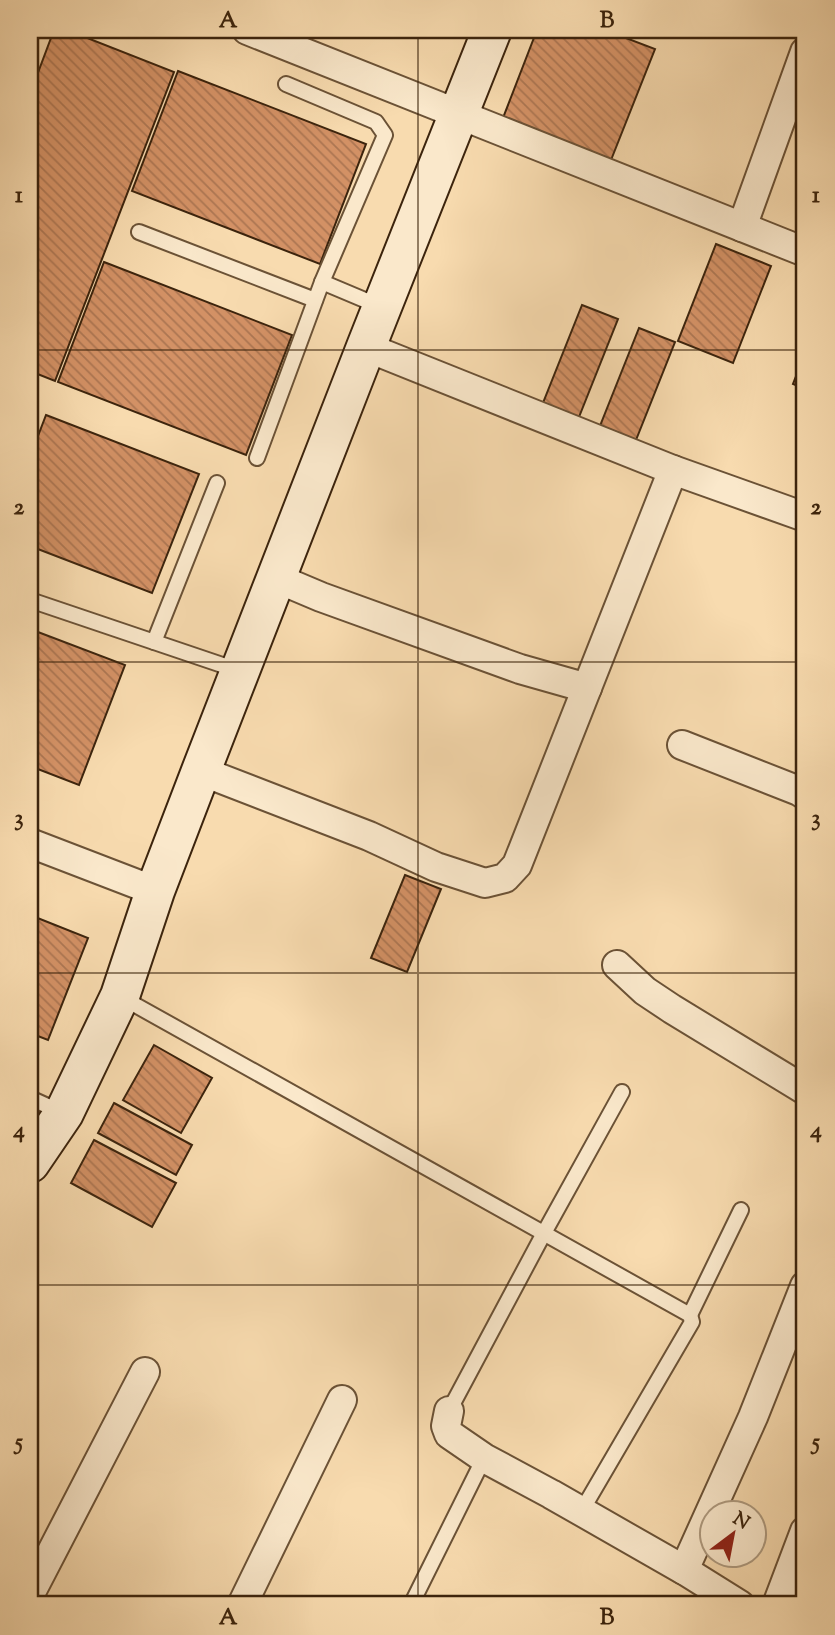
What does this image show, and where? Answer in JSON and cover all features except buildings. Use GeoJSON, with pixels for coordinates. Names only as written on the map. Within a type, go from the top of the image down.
{"type":"FeatureCollection","features":[{"type":"Feature","properties":{"kind":"street"},"geometry":{"type":"LineString","coordinates":[[247,30],[805,252]]}},
{"type":"Feature","properties":{"kind":"street"},"geometry":{"type":"LineString","coordinates":[[30,1163],[64,1113],[120,996],[155,891],[201,771],[492,30]]}},
{"type":"Feature","properties":{"kind":"street"},"geometry":{"type":"LineString","coordinates":[[741,227],[805,52]]}},
{"type":"Feature","properties":{"kind":"street"},"geometry":{"type":"LineString","coordinates":[[366,347],[673,470],[805,517]]}},
{"type":"Feature","properties":{"kind":"street"},"geometry":{"type":"LineString","coordinates":[[201,771],[369,836],[436,867],[485,883],[505,878],[517,865],[673,470]]}},
{"type":"Feature","properties":{"kind":"street"},"geometry":{"type":"LineString","coordinates":[[276,578],[520,669],[587,688]]}},
{"type":"Feature","properties":{"kind":"street"},"geometry":{"type":"LineString","coordinates":[[682,745],[805,795]]}},
{"type":"Feature","properties":{"kind":"street"},"geometry":{"type":"LineString","coordinates":[[30,843],[155,891]]}},
{"type":"Feature","properties":{"kind":"street"},"geometry":{"type":"LineString","coordinates":[[617,965],[654,997],[805,1090]]}},
{"type":"Feature","properties":{"kind":"street"},"geometry":{"type":"LineString","coordinates":[[684,1570],[753,1417],[805,1286]]}},
{"type":"Feature","properties":{"kind":"street"},"geometry":{"type":"LineString","coordinates":[[30,1594],[145,1372]]}},
{"type":"Feature","properties":{"kind":"street"},"geometry":{"type":"LineString","coordinates":[[242,1605],[342,1400]]}},
{"type":"Feature","properties":{"kind":"street"},"geometry":{"type":"LineString","coordinates":[[449,1411],[446,1426],[449,1434],[484,1458],[684,1570],[740,1605]]}},
{"type":"Feature","properties":{"kind":"street"},"geometry":{"type":"LineString","coordinates":[[777,1605],[800,1561],[805,1531]]}},
{"type":"Feature","properties":{"kind":"lane"},"geometry":{"type":"LineString","coordinates":[[257,458],[322,282],[385,135],[376,122],[286,84]]}},
{"type":"Feature","properties":{"kind":"lane"},"geometry":{"type":"LineString","coordinates":[[139,232],[316,300]]}},
{"type":"Feature","properties":{"kind":"lane"},"geometry":{"type":"LineString","coordinates":[[322,282],[382,307]]}},
{"type":"Feature","properties":{"kind":"lane"},"geometry":{"type":"LineString","coordinates":[[154,642],[217,483]]}},
{"type":"Feature","properties":{"kind":"lane"},"geometry":{"type":"LineString","coordinates":[[30,600],[240,671]]}},
{"type":"Feature","properties":{"kind":"lane"},"geometry":{"type":"LineString","coordinates":[[120,996],[690,1315]]}},
{"type":"Feature","properties":{"kind":"lane"},"geometry":{"type":"LineString","coordinates":[[449,1411],[622,1092]]}},
{"type":"Feature","properties":{"kind":"lane"},"geometry":{"type":"LineString","coordinates":[[30,1098],[64,1113]]}},
{"type":"Feature","properties":{"kind":"lane"},"geometry":{"type":"LineString","coordinates":[[581,1511],[692,1322],[690,1315],[741,1210]]}},
{"type":"Feature","properties":{"kind":"lane"},"geometry":{"type":"LineString","coordinates":[[411,1605],[484,1458]]}}]}
